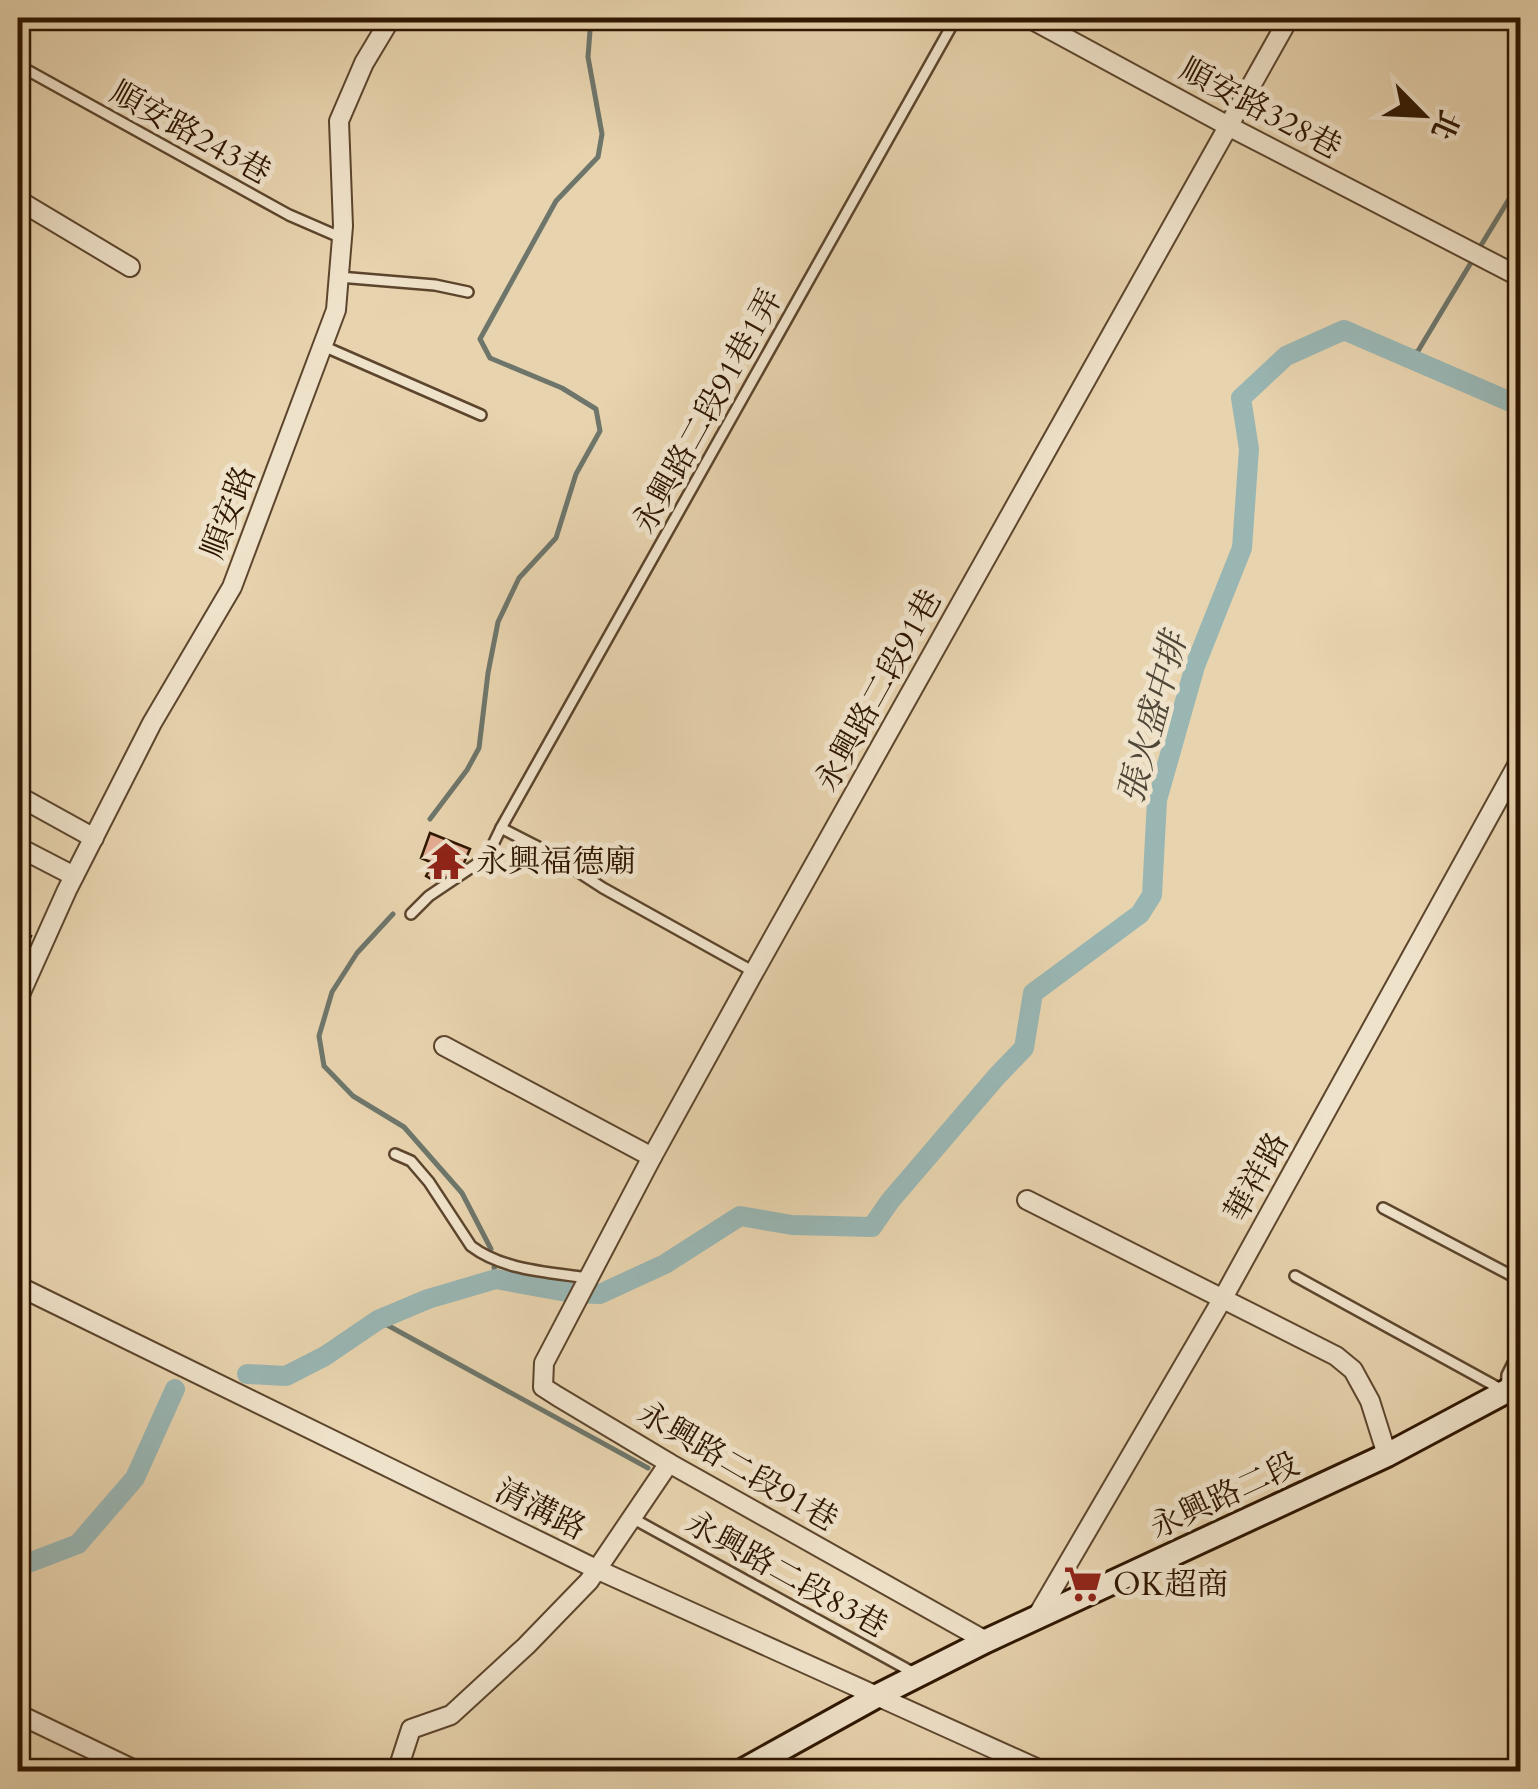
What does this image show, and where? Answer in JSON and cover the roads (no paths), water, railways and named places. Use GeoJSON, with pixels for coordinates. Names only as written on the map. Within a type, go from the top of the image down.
{"type":"FeatureCollection","features":[{"type":"Feature","properties":{"kind":"street","name":"順安路"},"geometry":{"type":"LineString","coordinates":[[20,988],[152,723],[232,586],[336,310],[342,238],[339,121],[364,62],[391,18]]}},
{"type":"Feature","properties":{"kind":"street","name":"順安路328巷"},"geometry":{"type":"LineString","coordinates":[[1029,18],[1520,277]]}},
{"type":"Feature","properties":{"kind":"street","name":"永興路二段91巷"},"geometry":{"type":"LineString","coordinates":[[986,1642],[669,1463],[543,1386],[544,1363],[652,1156],[1289,18]]}},
{"type":"Feature","properties":{"kind":"street"},"geometry":{"type":"LineString","coordinates":[[18,200],[130,266]]}},
{"type":"Feature","properties":{"kind":"street","name":"華祥路"},"geometry":{"type":"LineString","coordinates":[[1036,1618],[1223,1298],[1520,760]]}},
{"type":"Feature","properties":{"kind":"street"},"geometry":{"type":"LineString","coordinates":[[18,796],[94,838]]}},
{"type":"Feature","properties":{"kind":"street"},"geometry":{"type":"LineString","coordinates":[[18,847],[74,876]]}},
{"type":"Feature","properties":{"kind":"street"},"geometry":{"type":"LineString","coordinates":[[444,1046],[652,1156]]}},
{"type":"Feature","properties":{"kind":"street"},"geometry":{"type":"LineString","coordinates":[[1027,1200],[1336,1356],[1353,1370],[1370,1402],[1387,1455]]}},
{"type":"Feature","properties":{"kind":"street","name":"清溝路"},"geometry":{"type":"LineString","coordinates":[[18,1286],[596,1569],[1045,1772]]}},
{"type":"Feature","properties":{"kind":"street","name":"永興路二段"},"geometry":{"type":"LineString","coordinates":[[740,1772],[919,1675],[1387,1455],[1513,1388]]}},
{"type":"Feature","properties":{"kind":"street"},"geometry":{"type":"LineString","coordinates":[[397,1772],[412,1730],[452,1715],[526,1646],[588,1580],[669,1463]]}},
{"type":"Feature","properties":{"kind":"street"},"geometry":{"type":"LineString","coordinates":[[18,1714],[139,1772]]}},
{"type":"Feature","properties":{"kind":"lane","name":"永興路二段91巷1弄"},"geometry":{"type":"LineString","coordinates":[[411,914],[429,896],[487,857],[956,18]]}},
{"type":"Feature","properties":{"kind":"lane","name":"順安路243巷"},"geometry":{"type":"LineString","coordinates":[[18,65],[289,215],[342,238]]}},
{"type":"Feature","properties":{"kind":"lane"},"geometry":{"type":"LineString","coordinates":[[338,277],[435,285],[468,292]]}},
{"type":"Feature","properties":{"kind":"lane"},"geometry":{"type":"LineString","coordinates":[[323,346],[481,415]]}},
{"type":"Feature","properties":{"kind":"lane"},"geometry":{"type":"LineString","coordinates":[[501,828],[754,972]]}},
{"type":"Feature","properties":{"kind":"lane"},"geometry":{"type":"LineString","coordinates":[[395,1154],[412,1161],[478,1252],[583,1288]]}},
{"type":"Feature","properties":{"kind":"lane"},"geometry":{"type":"LineString","coordinates":[[1384,1208],[1520,1280]]}},
{"type":"Feature","properties":{"kind":"lane"},"geometry":{"type":"LineString","coordinates":[[1295,1276],[1513,1388]]}},
{"type":"Feature","properties":{"kind":"lane"},"geometry":{"type":"LineString","coordinates":[[1513,1388],[1508,1375],[1520,1349]]}},
{"type":"Feature","properties":{"kind":"lane","name":"永興路二段83巷"},"geometry":{"type":"LineString","coordinates":[[632,1518],[919,1675]]}},
{"type":"Feature","properties":{"kind":"waterway"},"geometry":{"type":"LineString","coordinates":[[430,819],[479,748],[498,622],[519,578],[556,538],[576,474],[600,431],[596,409],[562,388],[490,358],[480,339],[556,201],[598,157],[602,134],[588,57],[591,18]]}},
{"type":"Feature","properties":{"kind":"waterway"},"geometry":{"type":"LineString","coordinates":[[1480,247],[1520,181]]}},
{"type":"Feature","properties":{"kind":"waterway"},"geometry":{"type":"LineString","coordinates":[[1405,356],[1418,351],[1472,261]]}},
{"type":"Feature","properties":{"kind":"waterway","name":"張火盛中排"},"geometry":{"type":"LineString","coordinates":[[247,1374],[286,1376],[325,1356],[378,1320],[428,1299],[496,1279],[572,1293],[600,1294],[665,1264],[740,1216],[792,1225],[872,1227],[890,1201],[1024,1048],[1033,993],[1140,914],[1152,895],[1157,800],[1195,666],[1242,548],[1249,449],[1241,398],[1286,356],[1344,330],[1520,406]]}},
{"type":"Feature","properties":{"kind":"waterway"},"geometry":{"type":"LineString","coordinates":[[393,914],[357,953],[332,992],[319,1036],[324,1066],[353,1096],[404,1127],[462,1193],[491,1249]]}},
{"type":"Feature","properties":{"kind":"waterway"},"geometry":{"type":"LineString","coordinates":[[494,1267],[496,1279]]}},
{"type":"Feature","properties":{"kind":"waterway"},"geometry":{"type":"LineString","coordinates":[[378,1320],[648,1468]]}},
{"type":"Feature","properties":{"kind":"waterway"},"geometry":{"type":"LineString","coordinates":[[18,1567],[78,1544],[135,1478],[175,1389]]}},
{"type":"Feature","properties":{"kind":"place","name":"永興福德廟"},"geometry":{"type":"Point","coordinates":[446,861]}},
{"type":"Feature","properties":{"kind":"place","name":"OK超商"},"geometry":{"type":"Point","coordinates":[1083,1584]}}]}
